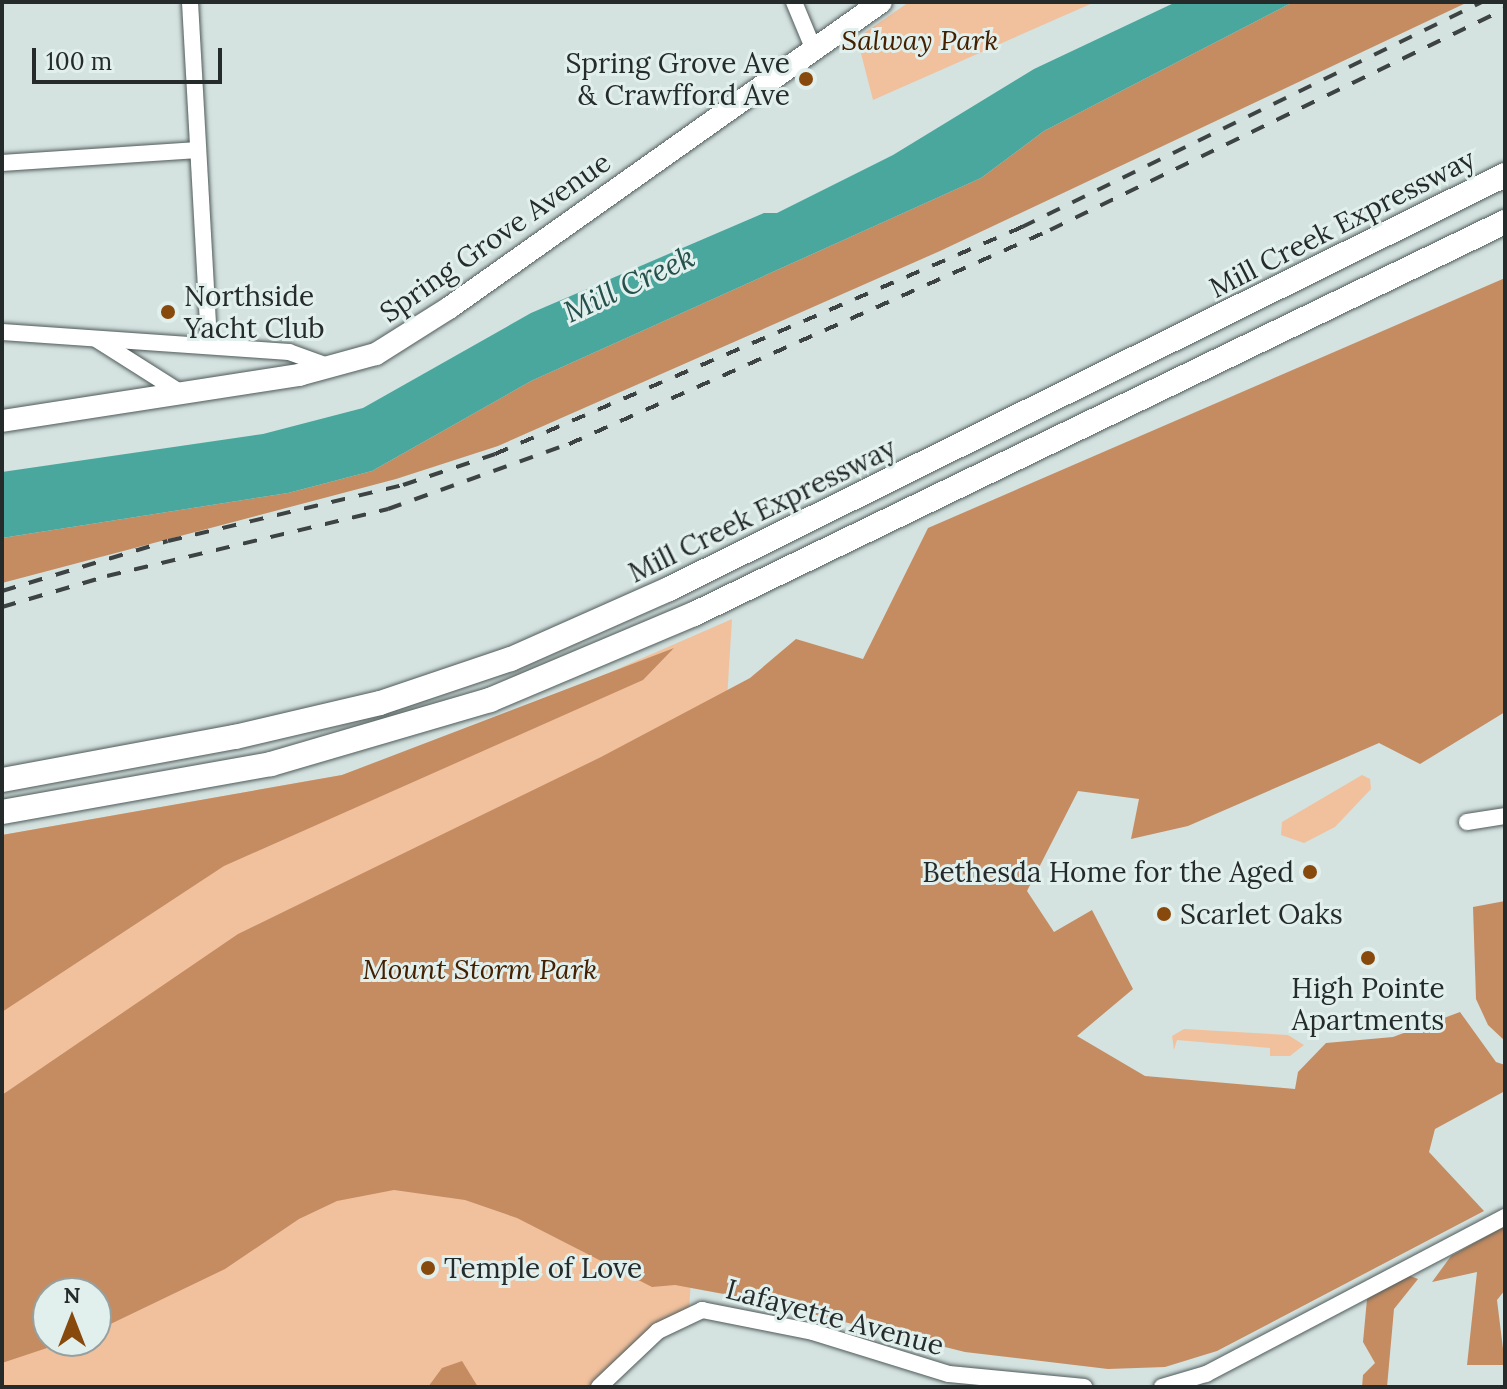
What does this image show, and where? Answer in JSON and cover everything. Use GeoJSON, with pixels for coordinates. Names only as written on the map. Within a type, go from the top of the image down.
{"type":"FeatureCollection","features":[{"type":"Feature","properties":{"kind":"highway","name":"Mill Creek Expressway"},"geometry":{"type":"LineString","coordinates":[[2,780],[235,737],[380,703],[511,659],[836,508],[1505,175]]}},
{"type":"Feature","properties":{"kind":"highway"},"geometry":{"type":"LineString","coordinates":[[2,812],[271,764],[490,700],[694,614],[1505,222]]}},
{"type":"Feature","properties":{"kind":"main road","name":"Spring Grove Avenue"},"geometry":{"type":"LineString","coordinates":[[2,421],[333,368],[406,337],[881,2]]}},
{"type":"Feature","properties":{"kind":"street"},"geometry":{"type":"LineString","coordinates":[[190,2],[209,345]]}},
{"type":"Feature","properties":{"kind":"street"},"geometry":{"type":"LineString","coordinates":[[794,2],[814,50]]}},
{"type":"Feature","properties":{"kind":"street"},"geometry":{"type":"LineString","coordinates":[[2,163],[198,150]]}},
{"type":"Feature","properties":{"kind":"street"},"geometry":{"type":"LineString","coordinates":[[2,332],[307,354],[333,368]]}},
{"type":"Feature","properties":{"kind":"street"},"geometry":{"type":"LineString","coordinates":[[96,339],[181,393]]}},
{"type":"Feature","properties":{"kind":"street"},"geometry":{"type":"LineString","coordinates":[[1467,822],[1505,816]]}},
{"type":"Feature","properties":{"kind":"street"},"geometry":{"type":"LineString","coordinates":[[1162,1387],[1217,1369],[1505,1217]]}},
{"type":"Feature","properties":{"kind":"street","name":"Lafayette Avenue"},"geometry":{"type":"LineString","coordinates":[[599,1387],[658,1331],[702,1310],[813,1332],[948,1380],[1084,1387]]}},
{"type":"Feature","properties":{"kind":"green space","name":"Salway Park"},"geometry":{"type":"Polygon","coordinates":[[[909,2],[1095,2],[873,100],[857,38],[909,2]]]}},
{"type":"Feature","properties":{"kind":"green space"},"geometry":{"type":"Polygon","coordinates":[[[1293,2],[1468,2],[940,251],[498,446],[396,479],[2,583],[2,538],[288,493],[372,471],[531,381],[981,178],[1044,131],[1293,2]]]}},
{"type":"Feature","properties":{"kind":"green space"},"geometry":{"type":"Polygon","coordinates":[[[1505,278],[1505,712],[1420,764],[1379,743],[1188,826],[1131,839],[1139,799],[1078,791],[1027,891],[1054,932],[1092,910],[1133,989],[1077,1036],[1145,1076],[1295,1089],[1298,1072],[1326,1043],[1393,1037],[1460,1012],[1496,1062],[1505,1065],[1505,1091],[1435,1129],[1429,1152],[1484,1211],[1217,1351],[1165,1367],[1108,1369],[965,1352],[756,1300],[675,1285],[652,1287],[517,1218],[465,1200],[394,1190],[337,1201],[299,1219],[225,1269],[112,1323],[112,1277],[32,1277],[32,1353],[2,1363],[2,1095],[238,934],[601,757],[750,678],[796,639],[863,659],[928,528],[1505,278]]]}},
{"type":"Feature","properties":{"kind":"green space","name":"Mount Storm Park"},"geometry":{"type":"Polygon","coordinates":[[[732,619],[689,1312],[599,1387],[2,1387],[2,835],[342,775],[542,702],[732,619]]]}},
{"type":"Feature","properties":{"kind":"green space"},"geometry":{"type":"Polygon","coordinates":[[[674,648],[643,680],[224,866],[2,1012],[2,835],[342,775],[674,648]]]}},
{"type":"Feature","properties":{"kind":"green space"},"geometry":{"type":"Polygon","coordinates":[[[1362,775],[1370,779],[1371,789],[1335,827],[1304,843],[1281,835],[1282,822],[1362,775]]]}},
{"type":"Feature","properties":{"kind":"green space"},"geometry":{"type":"Polygon","coordinates":[[[1505,901],[1505,1041],[1488,1025],[1476,999],[1473,907],[1505,901]]]}},
{"type":"Feature","properties":{"kind":"green space"},"geometry":{"type":"Polygon","coordinates":[[[1184,1029],[1288,1035],[1304,1045],[1290,1056],[1270,1056],[1270,1048],[1177,1040],[1174,1050],[1172,1036],[1184,1029]]]}},
{"type":"Feature","properties":{"kind":"green space"},"geometry":{"type":"Polygon","coordinates":[[[1505,1226],[1505,1290],[1497,1300],[1505,1365],[1467,1365],[1477,1272],[1432,1282],[1451,1256],[1505,1226]]]}},
{"type":"Feature","properties":{"kind":"green space"},"geometry":{"type":"Polygon","coordinates":[[[1408,1275],[1418,1279],[1394,1309],[1387,1387],[1362,1387],[1363,1375],[1375,1363],[1363,1342],[1367,1299],[1408,1275]]]}},
{"type":"Feature","properties":{"kind":"green space"},"geometry":{"type":"Polygon","coordinates":[[[462,1361],[478,1387],[428,1387],[442,1368],[462,1361]]]}},
{"type":"Feature","properties":{"kind":"water","name":"Mill Creek"},"geometry":{"type":"Polygon","coordinates":[[[1176,2],[1293,2],[1044,131],[981,178],[531,381],[372,471],[288,493],[2,538],[2,472],[263,434],[363,408],[531,313],[764,213],[777,213],[893,155],[1034,69],[1176,2]]]}},
{"type":"Feature","properties":{"kind":"railway"},"geometry":{"type":"LineString","coordinates":[[2,591],[168,541],[403,485],[495,454],[1022,227],[1482,2]]}},
{"type":"Feature","properties":{"kind":"railway"},"geometry":{"type":"LineString","coordinates":[[2,607],[107,576],[388,509],[569,444],[1050,230],[1505,9]]}},
{"type":"Feature","properties":{"kind":"place","name":"Spring Grove Ave & Crawfford Ave"},"geometry":{"type":"Point","coordinates":[806,79]}},
{"type":"Feature","properties":{"kind":"place","name":"Northside Yacht Club"},"geometry":{"type":"Point","coordinates":[168,312]}},
{"type":"Feature","properties":{"kind":"place","name":"Bethesda Home for the Aged"},"geometry":{"type":"Point","coordinates":[1310,872]}},
{"type":"Feature","properties":{"kind":"place","name":"Scarlet Oaks"},"geometry":{"type":"Point","coordinates":[1164,914]}},
{"type":"Feature","properties":{"kind":"place","name":"High Pointe Apartments"},"geometry":{"type":"Point","coordinates":[1368,958]}},
{"type":"Feature","properties":{"kind":"place","name":"Temple of Love"},"geometry":{"type":"Point","coordinates":[428,1268]}}]}
